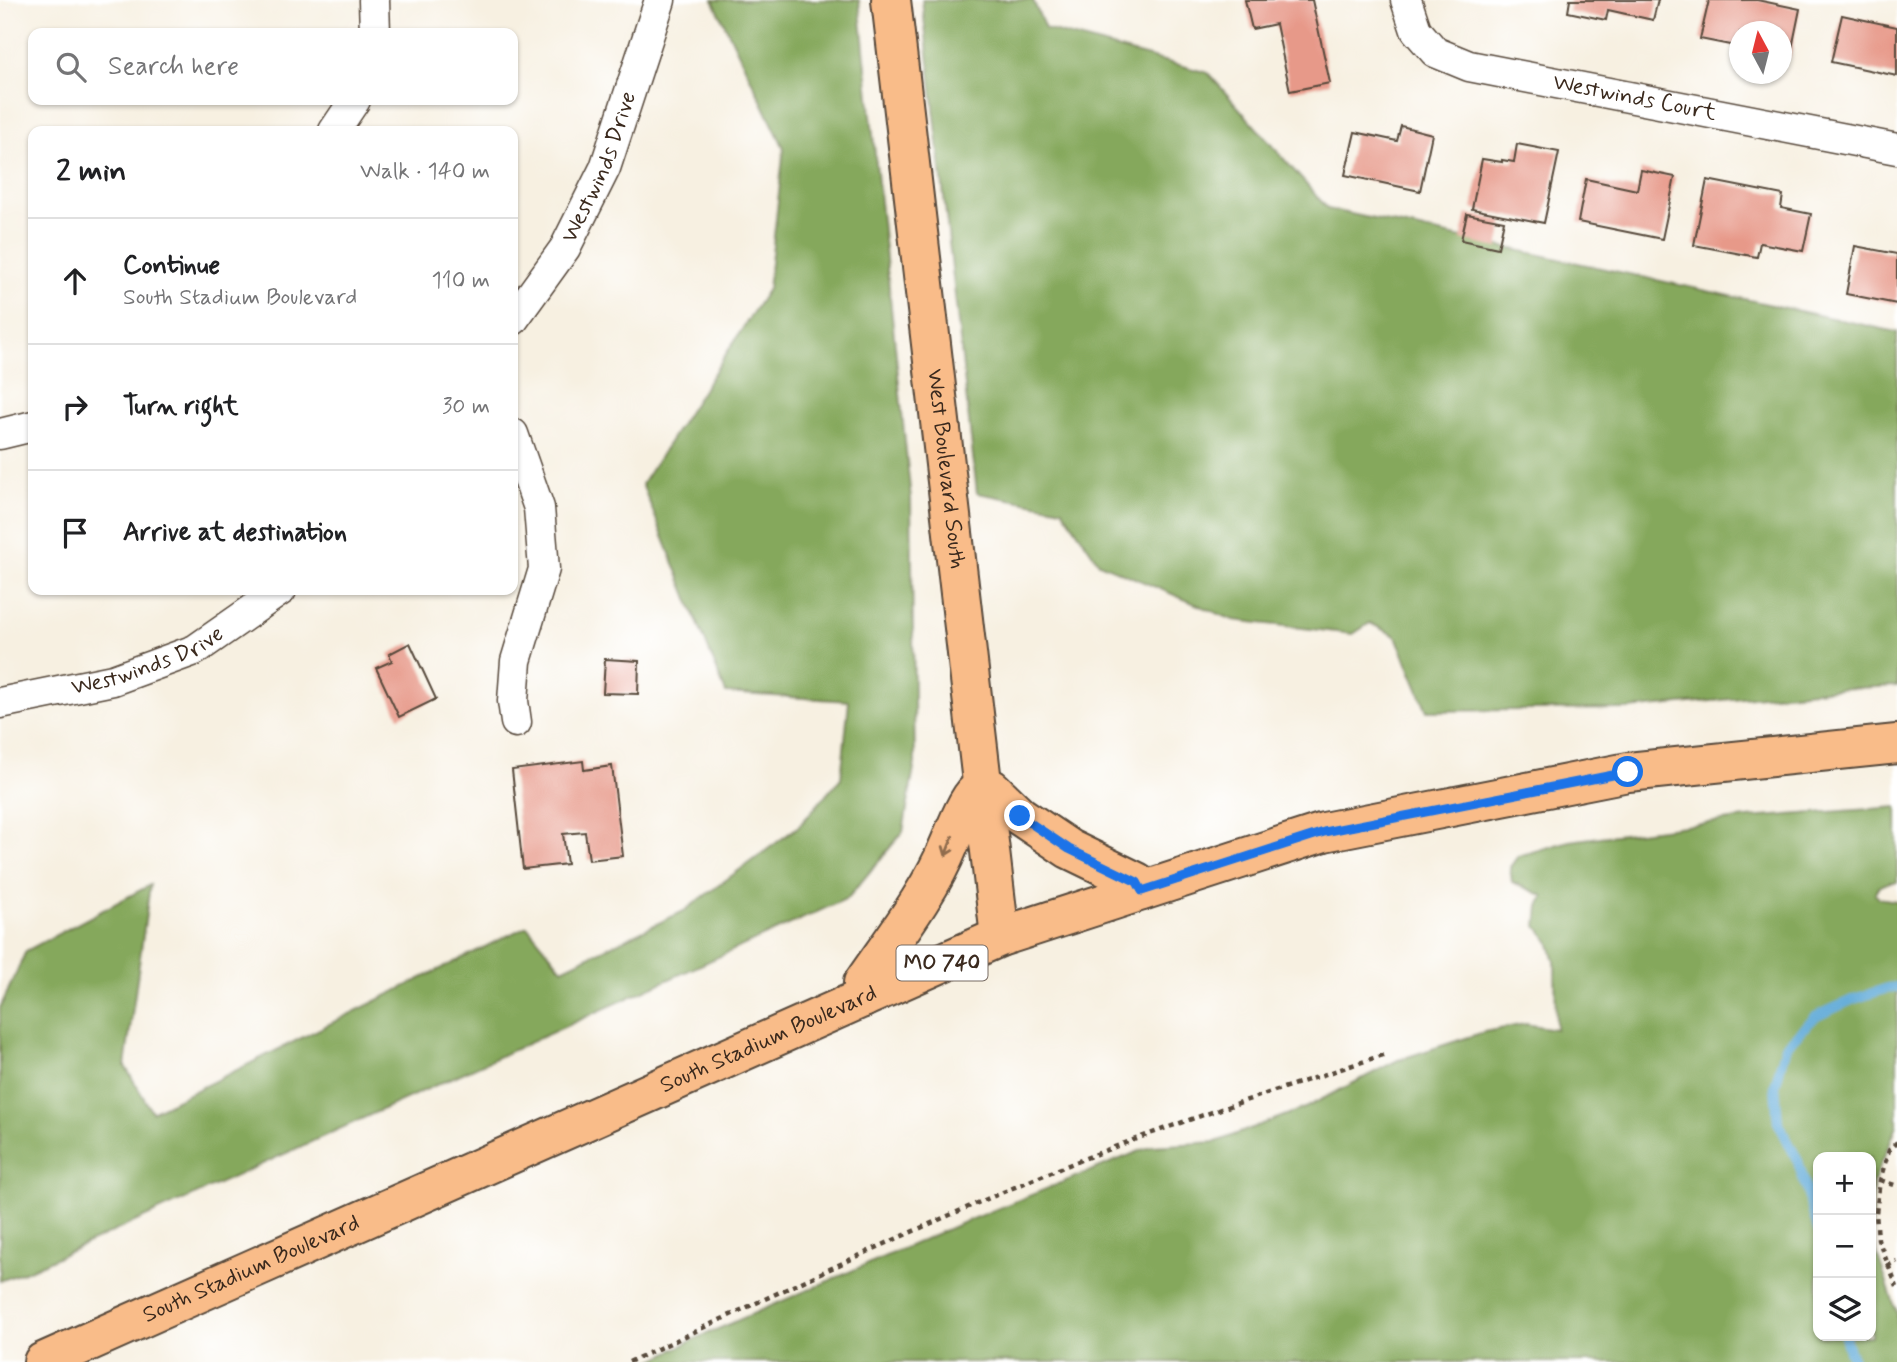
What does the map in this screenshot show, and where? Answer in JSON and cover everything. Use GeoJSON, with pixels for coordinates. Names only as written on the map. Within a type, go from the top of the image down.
{"type":"FeatureCollection","features":[{"type":"Feature","properties":{"kind":"main road","name":"West Boulevard South"},"geometry":{"type":"LineString","coordinates":[[891,0],[1000,937]]}},
{"type":"Feature","properties":{"kind":"main road","name":"South Stadium Boulevard"},"geometry":{"type":"LineString","coordinates":[[43,1362],[1000,937],[1324,832],[1602,777],[1897,744]]}},
{"type":"Feature","properties":{"kind":"main road"},"geometry":{"type":"LineString","coordinates":[[863,998],[863,984],[943,861],[957,825],[975,792],[992,789],[1020,816],[1069,849],[1137,882],[1142,891]]}},
{"type":"Feature","properties":{"kind":"street"},"geometry":{"type":"LineString","coordinates":[[374,0],[375,28]]}},
{"type":"Feature","properties":{"kind":"street","name":"Westwinds Drive"},"geometry":{"type":"LineString","coordinates":[[518,313],[565,248],[605,167],[660,0]]}},
{"type":"Feature","properties":{"kind":"street","name":"Westwinds Court"},"geometry":{"type":"LineString","coordinates":[[1406,0],[1416,30],[1435,52],[1469,66],[1897,149]]}},
{"type":"Feature","properties":{"kind":"street"},"geometry":{"type":"LineString","coordinates":[[337,126],[352,105]]}},
{"type":"Feature","properties":{"kind":"street"},"geometry":{"type":"LineString","coordinates":[[0,434],[28,427]]}},
{"type":"Feature","properties":{"kind":"street"},"geometry":{"type":"LineString","coordinates":[[516,722],[513,701],[516,661],[544,569],[539,508],[518,448]]}},
{"type":"Feature","properties":{"kind":"street","name":"Westwinds Drive"},"geometry":{"type":"LineString","coordinates":[[0,703],[114,680],[195,650],[274,595]]}},
{"type":"Feature","properties":{"kind":"path"},"geometry":{"type":"LineString","coordinates":[[629,1362],[852,1259],[1044,1175],[1164,1128],[1382,1055]]}},
{"type":"Feature","properties":{"kind":"path"},"geometry":{"type":"LineString","coordinates":[[1897,1142],[1889,1150],[1880,1180],[1876,1213],[1878,1240],[1897,1287]]}},
{"type":"Feature","properties":{"kind":"path"},"geometry":{"type":"LineString","coordinates":[[1880,1180],[1897,1186]]}},
{"type":"Feature","properties":{"kind":"path"},"geometry":{"type":"LineString","coordinates":[[1887,1266],[1897,1261]]}},
{"type":"Feature","properties":{"kind":"green space"},"geometry":{"type":"Polygon","coordinates":[[[713,0],[859,0],[911,499],[915,763],[903,832],[848,898],[0,1281],[0,1008],[26,951],[150,885],[125,1066],[152,1112],[527,926],[562,969],[684,911],[799,826],[841,778],[849,701],[726,693],[642,484],[768,289],[784,148],[713,0]]]}},
{"type":"Feature","properties":{"kind":"green space"},"geometry":{"type":"Polygon","coordinates":[[[922,0],[1033,0],[1045,29],[1208,73],[1328,209],[1897,332],[1897,686],[1835,689],[1629,709],[1427,711],[1396,636],[1370,623],[1353,634],[1233,620],[1099,563],[1062,509],[977,493],[922,0]]]}},
{"type":"Feature","properties":{"kind":"green space"},"geometry":{"type":"Polygon","coordinates":[[[1897,807],[1897,882],[1878,887],[1875,894],[1879,898],[1897,901],[1897,1125],[1876,1177],[1876,1152],[1813,1152],[1813,1341],[1876,1341],[1876,1251],[1897,1313],[1897,1362],[649,1362],[695,1339],[957,1225],[1152,1146],[1216,1142],[1307,1107],[1398,1060],[1484,1032],[1525,1024],[1556,1029],[1555,961],[1549,941],[1537,926],[1539,906],[1544,896],[1512,882],[1510,867],[1518,856],[1569,841],[1747,818],[1897,807]]]}},
{"type":"Feature","properties":{"kind":"building"},"geometry":{"type":"Polygon","coordinates":[[[1245,0],[1312,0],[1330,83],[1290,91],[1276,24],[1252,29],[1245,0]]]}},
{"type":"Feature","properties":{"kind":"building"},"geometry":{"type":"Polygon","coordinates":[[[1570,0],[1658,0],[1653,20],[1608,10],[1606,20],[1568,12],[1570,0]]]}},
{"type":"Feature","properties":{"kind":"building"},"geometry":{"type":"Polygon","coordinates":[[[1709,0],[1757,0],[1800,9],[1792,48],[1792,21],[1729,21],[1729,45],[1700,39],[1709,0]]]}},
{"type":"Feature","properties":{"kind":"building"},"geometry":{"type":"Polygon","coordinates":[[[1842,15],[1897,27],[1897,76],[1831,62],[1842,15]]]}},
{"type":"Feature","properties":{"kind":"building"},"geometry":{"type":"Polygon","coordinates":[[[1401,126],[1432,134],[1420,191],[1345,175],[1355,132],[1397,141],[1401,126]]]}},
{"type":"Feature","properties":{"kind":"building"},"geometry":{"type":"Polygon","coordinates":[[[1517,144],[1559,152],[1544,223],[1472,209],[1482,159],[1514,162],[1517,144]]]}},
{"type":"Feature","properties":{"kind":"building"},"geometry":{"type":"Polygon","coordinates":[[[1641,170],[1675,177],[1662,239],[1578,222],[1586,179],[1637,190],[1641,170]]]}},
{"type":"Feature","properties":{"kind":"building"},"geometry":{"type":"Polygon","coordinates":[[[1707,180],[1783,195],[1781,208],[1811,214],[1803,251],[1760,243],[1757,257],[1694,245],[1707,180]]]}},
{"type":"Feature","properties":{"kind":"building"},"geometry":{"type":"Polygon","coordinates":[[[1467,214],[1504,221],[1498,248],[1461,240],[1467,214]]]}},
{"type":"Feature","properties":{"kind":"building"},"geometry":{"type":"Polygon","coordinates":[[[1855,246],[1897,254],[1897,304],[1846,294],[1855,246]]]}},
{"type":"Feature","properties":{"kind":"building"},"geometry":{"type":"Polygon","coordinates":[[[410,643],[436,699],[399,717],[376,668],[392,661],[389,654],[410,643]]]}},
{"type":"Feature","properties":{"kind":"building"},"geometry":{"type":"Polygon","coordinates":[[[605,659],[639,661],[638,694],[603,693],[605,659]]]}},
{"type":"Feature","properties":{"kind":"building"},"geometry":{"type":"Polygon","coordinates":[[[583,761],[584,770],[612,766],[623,856],[589,860],[585,832],[563,834],[567,864],[523,869],[512,770],[583,761]]]}},
{"type":"Feature","properties":{"kind":"waterway"},"geometry":{"type":"LineString","coordinates":[[1814,1215],[1798,1161],[1778,1122],[1775,1086],[1786,1046],[1815,1017],[1854,999],[1897,987]]}},
{"type":"Feature","properties":{"kind":"waterway"},"geometry":{"type":"LineString","coordinates":[[1846,1341],[1854,1362]]}},
{"type":"Feature","properties":{"kind":"route"},"geometry":{"type":"LineString","coordinates":[[1020,816],[1069,849],[1137,882],[1142,891],[1324,832],[1628,772]]}}]}
